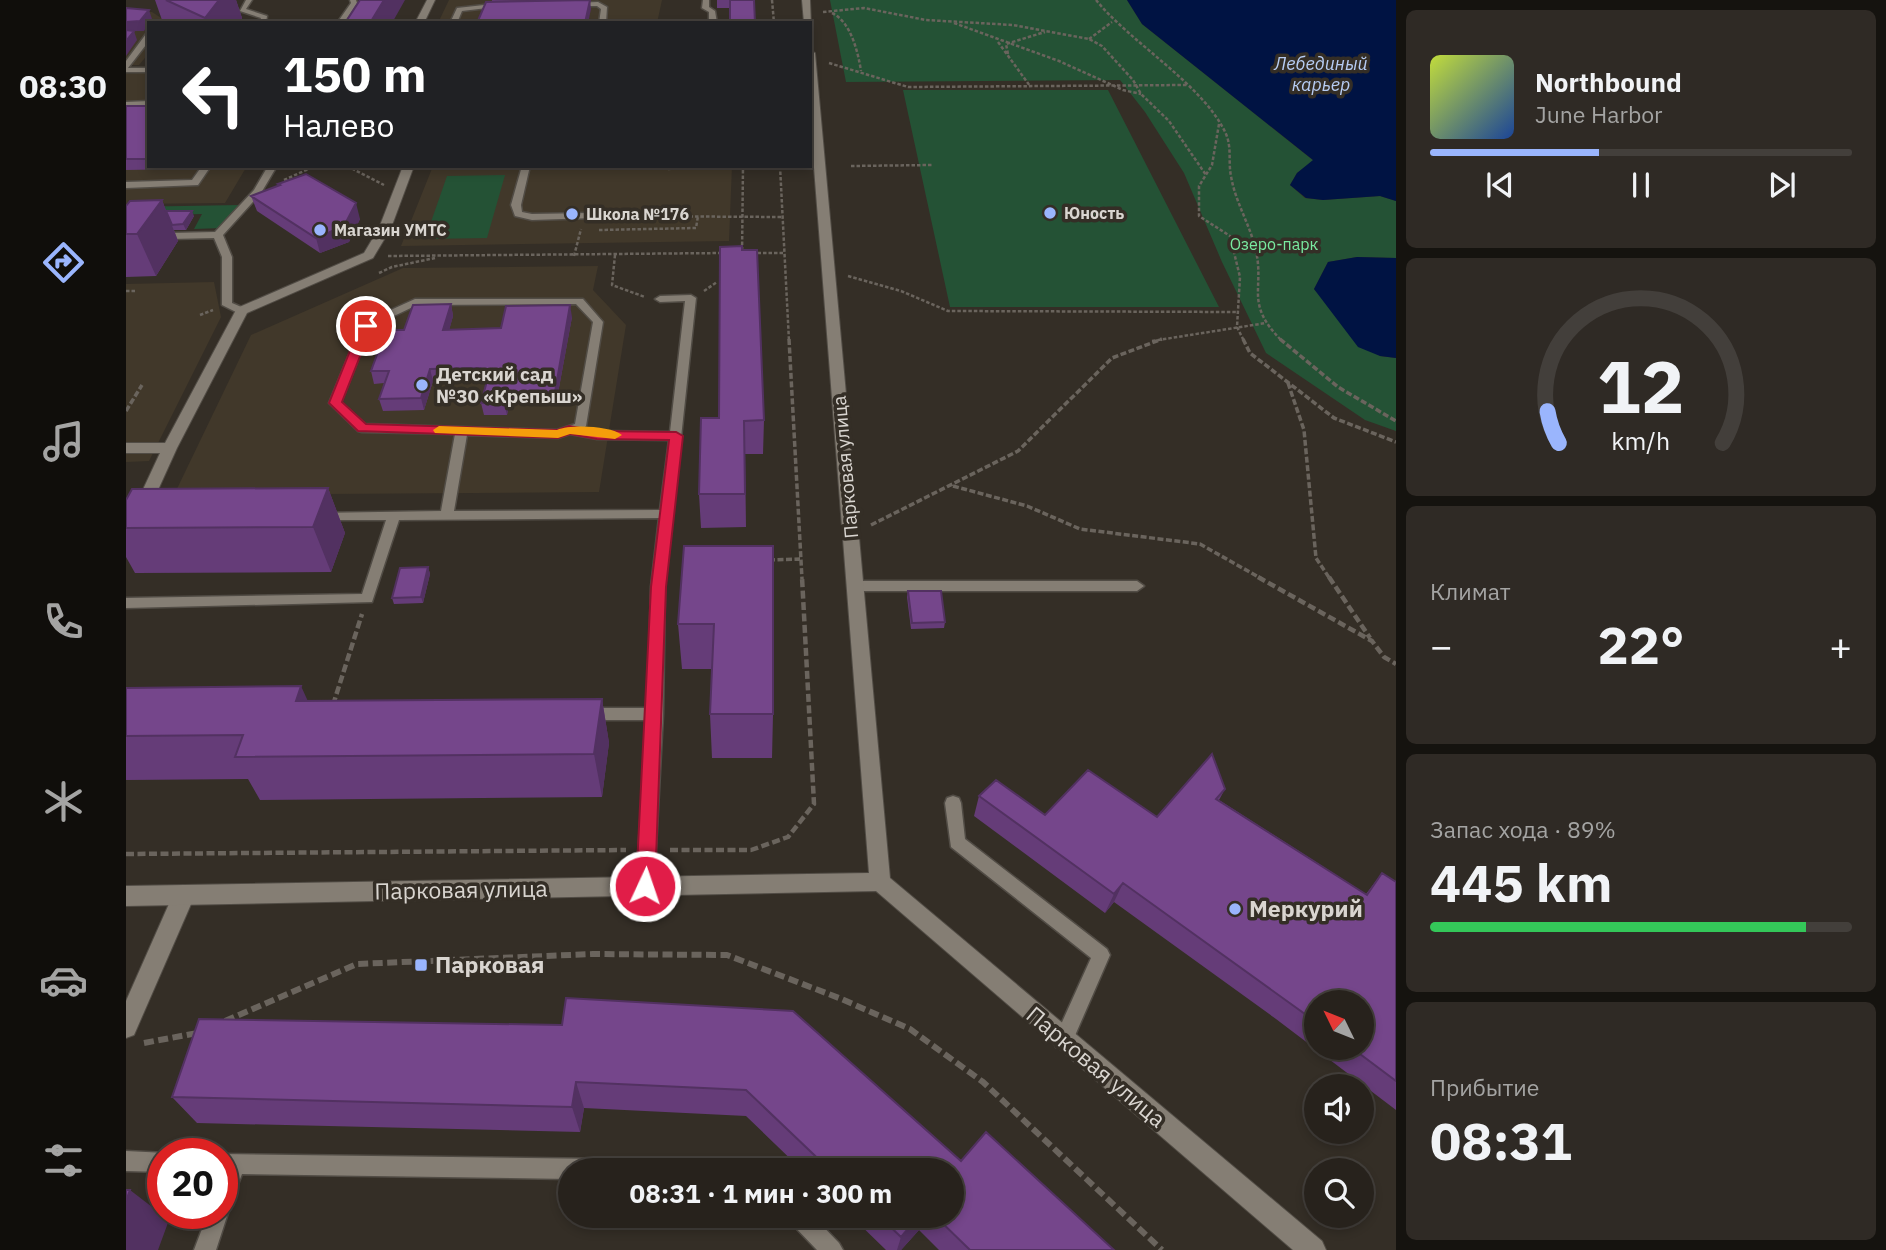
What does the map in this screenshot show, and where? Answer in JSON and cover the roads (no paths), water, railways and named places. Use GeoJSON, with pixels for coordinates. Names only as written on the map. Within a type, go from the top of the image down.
{"type":"FeatureCollection","features":[{"type":"Feature","properties":{"kind":"street"},"geometry":{"type":"LineString","coordinates":[[420,21],[430,0]]}},
{"type":"Feature","properties":{"kind":"street"},"geometry":{"type":"LineString","coordinates":[[806,0],[807,18]]}},
{"type":"Feature","properties":{"kind":"street","name":"Парковая улица"},"geometry":{"type":"LineString","coordinates":[[812,89],[880,882]]}},
{"type":"Feature","properties":{"kind":"street"},"geometry":{"type":"LineString","coordinates":[[126,543],[170,448],[242,311],[369,255],[385,228],[408,168]]}},
{"type":"Feature","properties":{"kind":"street"},"geometry":{"type":"LineString","coordinates":[[126,448],[170,448]]}},
{"type":"Feature","properties":{"kind":"street","name":"Парковая улица"},"geometry":{"type":"LineString","coordinates":[[126,895],[880,882],[1313,1250]]}},
{"type":"Feature","properties":{"kind":"street"},"geometry":{"type":"LineString","coordinates":[[132,1036],[184,895]]}},
{"type":"Feature","properties":{"kind":"lane"},"geometry":{"type":"LineString","coordinates":[[249,0],[242,10],[265,17],[263,21]]}},
{"type":"Feature","properties":{"kind":"lane"},"geometry":{"type":"LineString","coordinates":[[342,21],[354,3],[353,0]]}},
{"type":"Feature","properties":{"kind":"lane"},"geometry":{"type":"LineString","coordinates":[[706,0],[705,8],[712,11],[713,21]]}},
{"type":"Feature","properties":{"kind":"lane"},"geometry":{"type":"LineString","coordinates":[[454,21],[459,9],[497,3],[508,5]]}},
{"type":"Feature","properties":{"kind":"lane"},"geometry":{"type":"LineString","coordinates":[[559,5],[598,5],[604,8],[602,21]]}},
{"type":"Feature","properties":{"kind":"lane"},"geometry":{"type":"LineString","coordinates":[[137,35],[147,35]]}},
{"type":"Feature","properties":{"kind":"lane"},"geometry":{"type":"LineString","coordinates":[[147,38],[126,68],[147,70]]}},
{"type":"Feature","properties":{"kind":"lane"},"geometry":{"type":"LineString","coordinates":[[126,104],[147,103]]}},
{"type":"Feature","properties":{"kind":"lane"},"geometry":{"type":"LineString","coordinates":[[126,185],[195,183],[206,168]]}},
{"type":"Feature","properties":{"kind":"lane"},"geometry":{"type":"LineString","coordinates":[[126,237],[218,236],[258,191],[272,168]]}},
{"type":"Feature","properties":{"kind":"lane"},"geometry":{"type":"LineString","coordinates":[[525,168],[516,205],[518,214],[587,216]]}},
{"type":"Feature","properties":{"kind":"lane"},"geometry":{"type":"LineString","coordinates":[[218,236],[227,257],[227,305],[242,311]]}},
{"type":"Feature","properties":{"kind":"lane"},"geometry":{"type":"LineString","coordinates":[[645,886],[659,587],[691,299],[660,299]]}},
{"type":"Feature","properties":{"kind":"lane"},"geometry":{"type":"LineString","coordinates":[[579,301],[598,322],[580,426],[569,430],[558,434],[362,428],[335,403],[366,326],[415,302],[579,301]]}},
{"type":"Feature","properties":{"kind":"lane"},"geometry":{"type":"LineString","coordinates":[[569,430],[597,435],[676,436]]}},
{"type":"Feature","properties":{"kind":"lane"},"geometry":{"type":"LineString","coordinates":[[447,515],[462,431]]}},
{"type":"Feature","properties":{"kind":"lane"},"geometry":{"type":"LineString","coordinates":[[142,513],[157,514]]}},
{"type":"Feature","properties":{"kind":"lane"},"geometry":{"type":"LineString","coordinates":[[310,516],[667,514]]}},
{"type":"Feature","properties":{"kind":"lane"},"geometry":{"type":"LineString","coordinates":[[126,603],[367,599],[394,516]]}},
{"type":"Feature","properties":{"kind":"lane"},"geometry":{"type":"LineString","coordinates":[[855,586],[1137,586]]}},
{"type":"Feature","properties":{"kind":"lane"},"geometry":{"type":"LineString","coordinates":[[574,714],[655,714]]}},
{"type":"Feature","properties":{"kind":"lane"},"geometry":{"type":"LineString","coordinates":[[953,803],[957,842],[1101,955],[1063,1040]]}},
{"type":"Feature","properties":{"kind":"lane"},"geometry":{"type":"LineString","coordinates":[[126,1161],[147,1162]]}},
{"type":"Feature","properties":{"kind":"lane"},"geometry":{"type":"LineString","coordinates":[[238,1164],[558,1168]]}},
{"type":"Feature","properties":{"kind":"lane"},"geometry":{"type":"LineString","coordinates":[[810,1228],[832,1250]]}},
{"type":"Feature","properties":{"kind":"lane"},"geometry":{"type":"LineString","coordinates":[[205,1250],[212,1229]]}},
{"type":"Feature","properties":{"kind":"water","name":"Лебединый карьер"},"geometry":{"type":"Polygon","coordinates":[[[1127,0],[1396,0],[1396,201],[1380,196],[1323,200],[1306,198],[1290,185],[1297,173],[1313,160],[1142,24],[1127,0]]]}},
{"type":"Feature","properties":{"kind":"water"},"geometry":{"type":"Polygon","coordinates":[[[1357,257],[1396,258],[1396,358],[1380,356],[1358,347],[1314,289],[1328,262],[1357,257]]]}},
{"type":"Feature","properties":{"kind":"place","name":"Юность"},"geometry":{"type":"Point","coordinates":[1050,213]}},
{"type":"Feature","properties":{"kind":"place","name":"Школа №176"},"geometry":{"type":"Point","coordinates":[572,214]}},
{"type":"Feature","properties":{"kind":"place","name":"Магазин УМТС"},"geometry":{"type":"Point","coordinates":[320,230]}},
{"type":"Feature","properties":{"kind":"place","name":"Детский сад №30 «Крепыш»"},"geometry":{"type":"Point","coordinates":[422,385]}},
{"type":"Feature","properties":{"kind":"place","name":"Меркурий"},"geometry":{"type":"Point","coordinates":[1235,909]}},
{"type":"Feature","properties":{"kind":"place","name":"Парковая"},"geometry":{"type":"Point","coordinates":[421,965]}},
{"type":"Feature","properties":{"kind":"park label","name":"Озеро-парк"},"geometry":{"type":"Point","coordinates":[1274,244]}}]}
